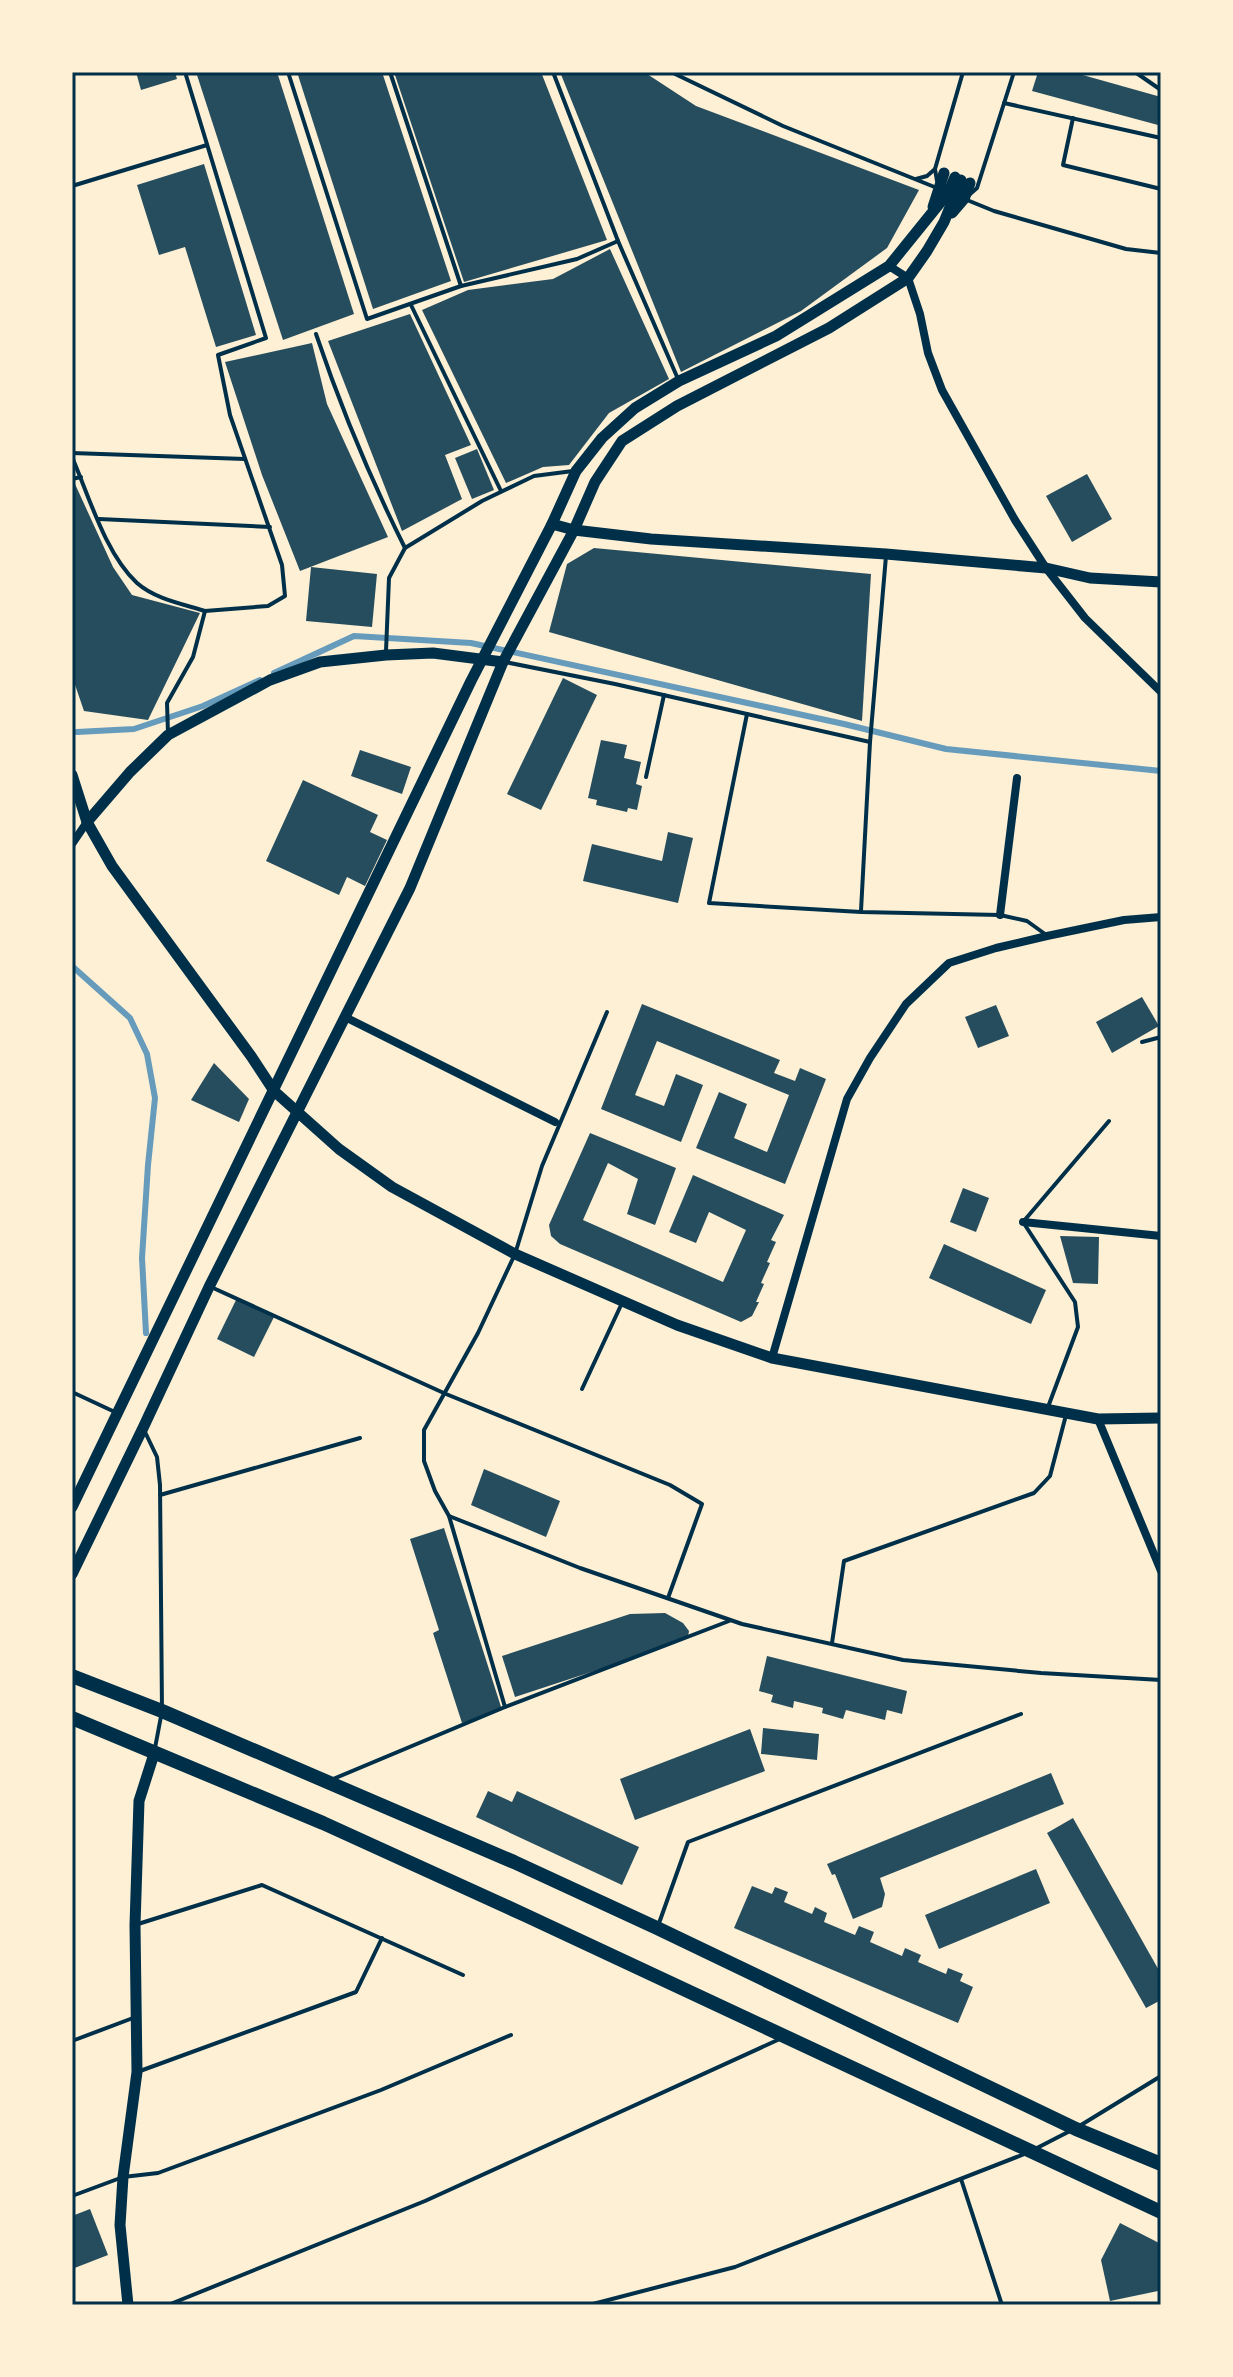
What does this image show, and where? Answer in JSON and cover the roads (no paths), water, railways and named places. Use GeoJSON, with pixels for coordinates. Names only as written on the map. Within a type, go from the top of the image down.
{"type":"FeatureCollection","features":[{"type":"Feature","properties":{"kind":"main road"},"geometry":{"type":"LineString","coordinates":[[72,1676],[162,1711],[514,1862],[1076,2129],[1161,2164]]}},
{"type":"Feature","properties":{"kind":"main road"},"geometry":{"type":"LineString","coordinates":[[72,1718],[352,1836],[1161,2212]]}},
{"type":"Feature","properties":{"kind":"street"},"geometry":{"type":"LineString","coordinates":[[72,1574],[209,1287],[410,888],[503,662],[574,530],[595,482],[622,441],[677,406],[829,328],[908,278],[944,222],[957,178]]}},
{"type":"Feature","properties":{"kind":"street"},"geometry":{"type":"LineString","coordinates":[[72,1507],[576,471],[602,438],[635,408],[679,381],[776,336],[889,266],[931,213],[952,194],[957,178]]}},
{"type":"Feature","properties":{"kind":"street"},"geometry":{"type":"LineString","coordinates":[[889,266],[908,278],[928,353],[942,390],[984,467],[1046,568],[1085,618],[1161,692]]}},
{"type":"Feature","properties":{"kind":"street"},"geometry":{"type":"LineString","coordinates":[[552,524],[574,530],[651,539],[886,554],[1046,568],[1090,578],[1161,582]]}},
{"type":"Feature","properties":{"kind":"street"},"geometry":{"type":"LineString","coordinates":[[72,844],[130,772],[168,735],[270,680],[320,662],[386,653],[433,653],[503,662]]}},
{"type":"Feature","properties":{"kind":"street"},"geometry":{"type":"LineString","coordinates":[[72,775],[87,822],[112,866],[274,1091],[339,1149],[392,1187],[515,1254],[677,1325],[772,1358],[1098,1419],[1161,1418]]}},
{"type":"Feature","properties":{"kind":"street"},"geometry":{"type":"LineString","coordinates":[[1000,915],[1017,778]]}},
{"type":"Feature","properties":{"kind":"street"},"geometry":{"type":"LineString","coordinates":[[772,1358],[847,1099],[906,1004],[949,963],[1047,936],[1124,920],[1161,917]]}},
{"type":"Feature","properties":{"kind":"street"},"geometry":{"type":"LineString","coordinates":[[345,1017],[555,1122]]}},
{"type":"Feature","properties":{"kind":"street"},"geometry":{"type":"LineString","coordinates":[[1023,1222],[1161,1236]]}},
{"type":"Feature","properties":{"kind":"street"},"geometry":{"type":"LineString","coordinates":[[1098,1419],[1161,1571]]}},
{"type":"Feature","properties":{"kind":"street"},"geometry":{"type":"LineString","coordinates":[[128,2305],[120,2225],[137,2072],[135,1925],[139,1801],[154,1754]]}},
{"type":"Feature","properties":{"kind":"lane"},"geometry":{"type":"LineString","coordinates":[[185,72],[266,338],[218,355],[230,415],[246,459],[270,527],[282,565],[285,596],[268,606],[205,611],[156,595],[137,583],[114,554],[72,455],[246,459]]}},
{"type":"Feature","properties":{"kind":"lane"},"geometry":{"type":"LineString","coordinates":[[288,72],[367,319],[461,286],[577,259],[618,241]]}},
{"type":"Feature","properties":{"kind":"lane"},"geometry":{"type":"LineString","coordinates":[[390,72],[461,286]]}},
{"type":"Feature","properties":{"kind":"lane"},"geometry":{"type":"LineString","coordinates":[[553,72],[618,241],[679,381]]}},
{"type":"Feature","properties":{"kind":"lane"},"geometry":{"type":"LineString","coordinates":[[671,72],[783,126],[981,206],[1126,249],[1161,253]]}},
{"type":"Feature","properties":{"kind":"lane"},"geometry":{"type":"LineString","coordinates":[[957,178],[963,72]]}},
{"type":"Feature","properties":{"kind":"lane"},"geometry":{"type":"LineString","coordinates":[[957,178],[1004,103],[1014,72]]}},
{"type":"Feature","properties":{"kind":"lane"},"geometry":{"type":"LineString","coordinates":[[1004,103],[1161,138]]}},
{"type":"Feature","properties":{"kind":"lane"},"geometry":{"type":"LineString","coordinates":[[1073,118],[1063,165],[1161,189]]}},
{"type":"Feature","properties":{"kind":"lane"},"geometry":{"type":"LineString","coordinates":[[72,186],[207,145]]}},
{"type":"Feature","properties":{"kind":"lane"},"geometry":{"type":"LineString","coordinates":[[915,179],[927,176],[957,178],[981,206]]}},
{"type":"Feature","properties":{"kind":"lane"},"geometry":{"type":"LineString","coordinates":[[411,305],[501,491]]}},
{"type":"Feature","properties":{"kind":"lane"},"geometry":{"type":"LineString","coordinates":[[316,334],[345,417],[405,548]]}},
{"type":"Feature","properties":{"kind":"lane"},"geometry":{"type":"LineString","coordinates":[[386,653],[389,578],[405,548],[501,491],[534,476],[576,471]]}},
{"type":"Feature","properties":{"kind":"lane"},"geometry":{"type":"LineString","coordinates":[[72,479],[81,477]]}},
{"type":"Feature","properties":{"kind":"lane"},"geometry":{"type":"LineString","coordinates":[[99,519],[270,527]]}},
{"type":"Feature","properties":{"kind":"lane"},"geometry":{"type":"LineString","coordinates":[[861,912],[870,742],[886,554]]}},
{"type":"Feature","properties":{"kind":"lane"},"geometry":{"type":"LineString","coordinates":[[168,735],[167,703],[193,657],[205,611]]}},
{"type":"Feature","properties":{"kind":"lane"},"geometry":{"type":"LineString","coordinates":[[503,662],[870,742]]}},
{"type":"Feature","properties":{"kind":"lane"},"geometry":{"type":"LineString","coordinates":[[646,777],[664,695]]}},
{"type":"Feature","properties":{"kind":"lane"},"geometry":{"type":"LineString","coordinates":[[747,714],[709,903],[861,912],[1000,915],[1027,921],[1047,936]]}},
{"type":"Feature","properties":{"kind":"lane"},"geometry":{"type":"LineString","coordinates":[[505,1707],[449,1516],[435,1491],[424,1461],[424,1430],[478,1333],[515,1254],[542,1166],[607,1012]]}},
{"type":"Feature","properties":{"kind":"lane"},"geometry":{"type":"LineString","coordinates":[[1142,1042],[1161,1037]]}},
{"type":"Feature","properties":{"kind":"lane"},"geometry":{"type":"LineString","coordinates":[[1047,1409],[1078,1327],[1075,1302],[1023,1222],[1109,1121]]}},
{"type":"Feature","properties":{"kind":"lane"},"geometry":{"type":"LineString","coordinates":[[209,1287],[446,1394],[670,1485],[702,1504],[668,1598]]}},
{"type":"Feature","properties":{"kind":"lane"},"geometry":{"type":"LineString","coordinates":[[582,1389],[623,1301]]}},
{"type":"Feature","properties":{"kind":"lane"},"geometry":{"type":"LineString","coordinates":[[72,1392],[117,1413]]}},
{"type":"Feature","properties":{"kind":"lane"},"geometry":{"type":"LineString","coordinates":[[832,1644],[844,1561],[1034,1493],[1050,1476],[1066,1413]]}},
{"type":"Feature","properties":{"kind":"lane"},"geometry":{"type":"LineString","coordinates":[[143,1428],[157,1457],[160,1495],[162,1711],[154,1754]]}},
{"type":"Feature","properties":{"kind":"lane"},"geometry":{"type":"LineString","coordinates":[[160,1495],[360,1438]]}},
{"type":"Feature","properties":{"kind":"lane"},"geometry":{"type":"LineString","coordinates":[[449,1516],[580,1568],[732,1620],[832,1644],[903,1660],[1161,1680]]}},
{"type":"Feature","properties":{"kind":"lane"},"geometry":{"type":"LineString","coordinates":[[326,1782],[505,1707],[732,1620]]}},
{"type":"Feature","properties":{"kind":"lane"},"geometry":{"type":"LineString","coordinates":[[657,1928],[688,1842],[1021,1714]]}},
{"type":"Feature","properties":{"kind":"lane"},"geometry":{"type":"LineString","coordinates":[[135,1925],[262,1885],[463,1975]]}},
{"type":"Feature","properties":{"kind":"lane"},"geometry":{"type":"LineString","coordinates":[[137,2072],[356,1992],[382,1938]]}},
{"type":"Feature","properties":{"kind":"lane"},"geometry":{"type":"LineString","coordinates":[[72,2041],[136,2017]]}},
{"type":"Feature","properties":{"kind":"lane"},"geometry":{"type":"LineString","coordinates":[[72,2196],[123,2177],[158,2173],[381,2090],[511,2035]]}},
{"type":"Feature","properties":{"kind":"lane"},"geometry":{"type":"LineString","coordinates":[[168,2305],[425,2201],[783,2037]]}},
{"type":"Feature","properties":{"kind":"lane"},"geometry":{"type":"LineString","coordinates":[[589,2305],[735,2267],[1030,2152],[1076,2129],[1161,2076]]}},
{"type":"Feature","properties":{"kind":"lane"},"geometry":{"type":"LineString","coordinates":[[961,2179],[1002,2305]]}},
{"type":"Feature","properties":{"kind":"waterway"},"geometry":{"type":"LineString","coordinates":[[274,673],[354,636],[471,643],[946,749],[1161,771]]}},
{"type":"Feature","properties":{"kind":"waterway"},"geometry":{"type":"LineString","coordinates":[[77,732],[134,729],[203,706],[260,680]]}},
{"type":"Feature","properties":{"kind":"waterway"},"geometry":{"type":"LineString","coordinates":[[72,966],[130,1018],[147,1054],[155,1098],[142,1258],[146,1333]]}}]}
